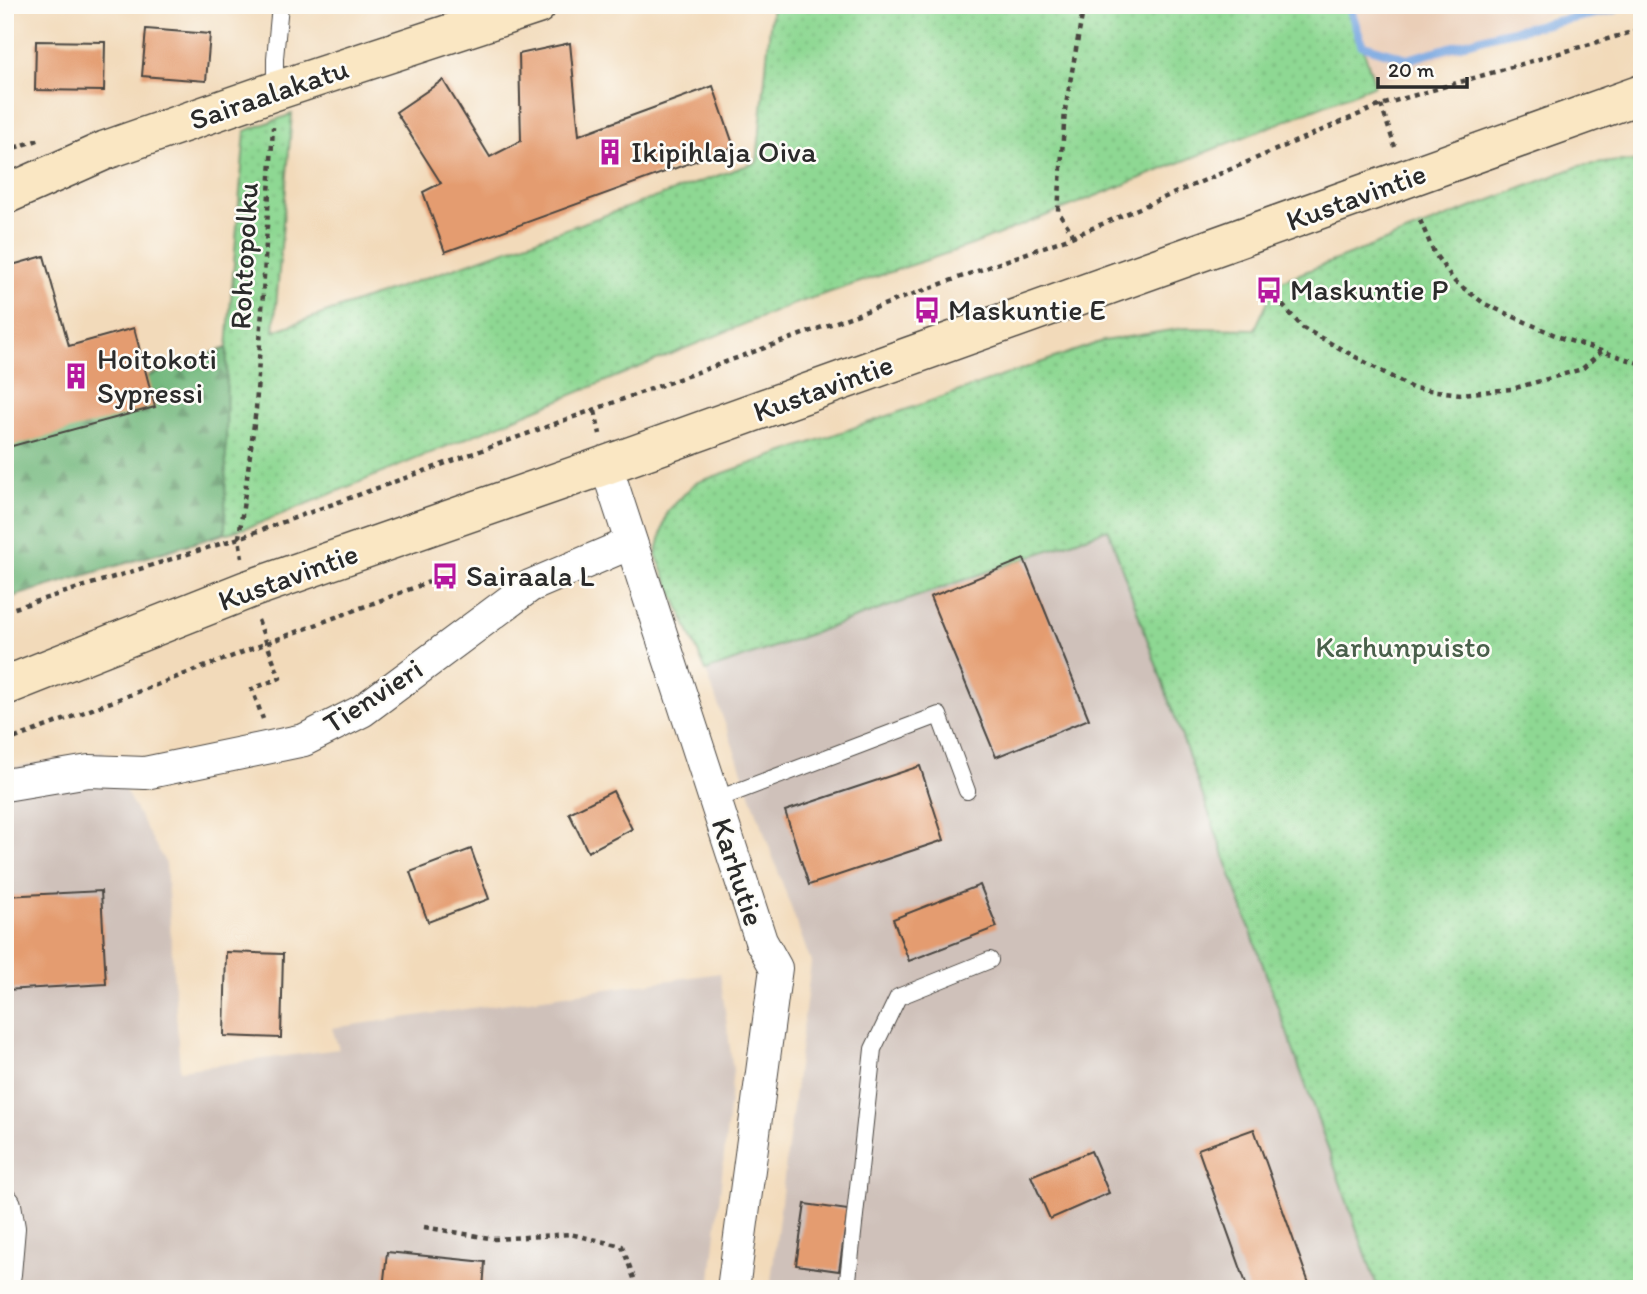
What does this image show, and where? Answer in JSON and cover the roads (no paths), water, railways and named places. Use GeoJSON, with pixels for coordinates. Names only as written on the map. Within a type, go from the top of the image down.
{"type":"FeatureCollection","features":[{"type":"Feature","properties":{"kind":"main road","name":"Sairaalakatu"},"geometry":{"type":"LineString","coordinates":[[5,195],[106,150],[537,5]]}},
{"type":"Feature","properties":{"kind":"main road","name":"Kustavintie"},"geometry":{"type":"LineString","coordinates":[[5,685],[247,590],[606,465],[1642,94]]}},
{"type":"Feature","properties":{"kind":"street","name":"Karhutie"},"geometry":{"type":"LineString","coordinates":[[606,465],[761,941],[776,968],[733,1289]]}},
{"type":"Feature","properties":{"kind":"street","name":"Tienvieri"},"geometry":{"type":"LineString","coordinates":[[5,785],[89,771],[145,773],[304,740],[362,711],[530,586],[631,543]]}},
{"type":"Feature","properties":{"kind":"street"},"geometry":{"type":"LineString","coordinates":[[5,1205],[9,1228],[5,1274]]}},
{"type":"Feature","properties":{"kind":"lane"},"geometry":{"type":"LineString","coordinates":[[275,91],[280,5]]}},
{"type":"Feature","properties":{"kind":"lane"},"geometry":{"type":"LineString","coordinates":[[715,800],[939,715],[967,791]]}},
{"type":"Feature","properties":{"kind":"lane"},"geometry":{"type":"LineString","coordinates":[[847,1289],[873,1049],[898,997],[990,960]]}},
{"type":"Feature","properties":{"kind":"waterway"},"geometry":{"type":"LineString","coordinates":[[1349,5],[1362,45],[1409,59],[1497,34],[1616,9]]}},
{"type":"Feature","properties":{"kind":"place","name":"Ikipihlaja Oiva"},"geometry":{"type":"Point","coordinates":[610,152]}},
{"type":"Feature","properties":{"kind":"place","name":"Maskuntie P"},"geometry":{"type":"Point","coordinates":[1269,290]}},
{"type":"Feature","properties":{"kind":"place","name":"Maskuntie E"},"geometry":{"type":"Point","coordinates":[927,310]}},
{"type":"Feature","properties":{"kind":"place","name":"Hoitokoti Sypressi"},"geometry":{"type":"Point","coordinates":[76,376]}},
{"type":"Feature","properties":{"kind":"place","name":"Sairaala L"},"geometry":{"type":"Point","coordinates":[445,576]}},
{"type":"Feature","properties":{"kind":"park label","name":"Karhunpuisto"},"geometry":{"type":"Point","coordinates":[1403,647]}}]}
